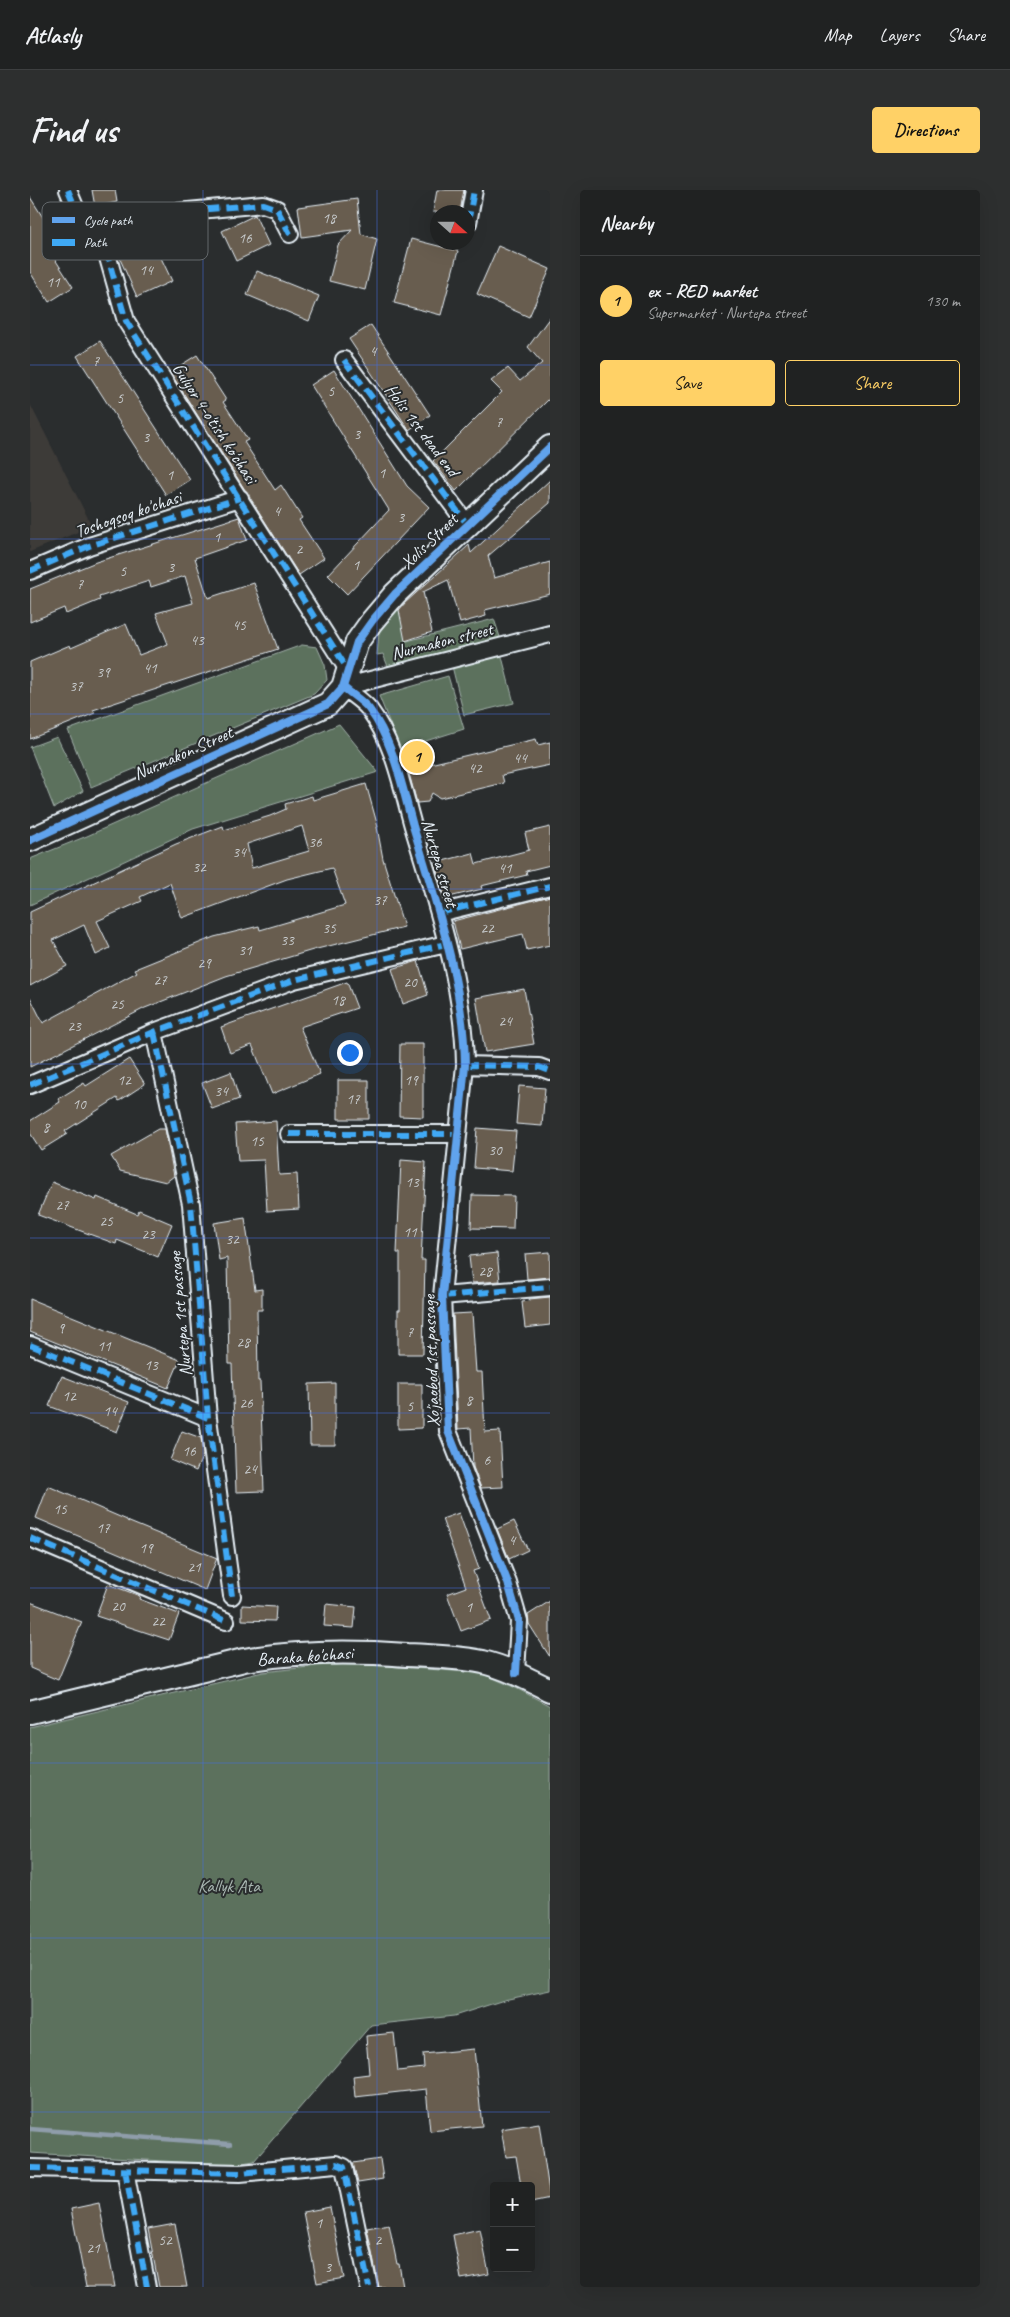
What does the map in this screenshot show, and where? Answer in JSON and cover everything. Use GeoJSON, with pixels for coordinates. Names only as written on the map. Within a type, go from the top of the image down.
{"type":"FeatureCollection","features":[{"type":"Feature","properties":{"kind":"street","name":"Gulyor 4-o'tish ko'chasi"},"geometry":{"type":"LineString","coordinates":[[68,190],[73,202]]}},
{"type":"Feature","properties":{"kind":"street"},"geometry":{"type":"LineString","coordinates":[[471,205],[474,190]]}},
{"type":"Feature","properties":{"kind":"street"},"geometry":{"type":"LineString","coordinates":[[208,209],[263,204],[277,209],[290,234]]}},
{"type":"Feature","properties":{"kind":"street","name":"Gulyor 4-o'tish ko'chasi"},"geometry":{"type":"LineString","coordinates":[[109,260],[126,321],[240,498],[346,679]]}},
{"type":"Feature","properties":{"kind":"street","name":"Holis 1st dead end"},"geometry":{"type":"LineString","coordinates":[[344,360],[467,524]]}},
{"type":"Feature","properties":{"kind":"street","name":"Xolis Street"},"geometry":{"type":"LineString","coordinates":[[346,679],[357,642],[395,594],[550,447]]}},
{"type":"Feature","properties":{"kind":"street","name":"Toshoqsoq ko'chasi"},"geometry":{"type":"LineString","coordinates":[[30,571],[89,546],[240,498]]}},
{"type":"Feature","properties":{"kind":"street","name":"Nurmakon street"},"geometry":{"type":"LineString","coordinates":[[346,679],[550,634]]}},
{"type":"Feature","properties":{"kind":"street","name":"Nurmakon Street"},"geometry":{"type":"LineString","coordinates":[[30,840],[322,708],[334,699],[346,679]]}},
{"type":"Feature","properties":{"kind":"street","name":"Nurtepa street"},"geometry":{"type":"LineString","coordinates":[[346,679],[368,709],[392,752],[439,913],[460,1005],[465,1065]]}},
{"type":"Feature","properties":{"kind":"street","name":"Nurtepa street"},"geometry":{"type":"LineString","coordinates":[[439,913],[550,886]]}},
{"type":"Feature","properties":{"kind":"street"},"geometry":{"type":"LineString","coordinates":[[30,1084],[154,1032],[294,980],[446,944]]}},
{"type":"Feature","properties":{"kind":"street","name":"Nurtepa 1st passage"},"geometry":{"type":"LineString","coordinates":[[154,1032],[191,1204],[208,1418],[232,1596]]}},
{"type":"Feature","properties":{"kind":"street"},"geometry":{"type":"LineString","coordinates":[[465,1065],[538,1067],[550,1071]]}},
{"type":"Feature","properties":{"kind":"street","name":"Xo'jaobod 1st passage"},"geometry":{"type":"LineString","coordinates":[[465,1065],[442,1296],[448,1432],[508,1583],[519,1621],[516,1673]]}},
{"type":"Feature","properties":{"kind":"street"},"geometry":{"type":"LineString","coordinates":[[288,1134],[458,1134]]}},
{"type":"Feature","properties":{"kind":"street"},"geometry":{"type":"LineString","coordinates":[[442,1296],[550,1287]]}},
{"type":"Feature","properties":{"kind":"street"},"geometry":{"type":"LineString","coordinates":[[30,1345],[208,1418]]}},
{"type":"Feature","properties":{"kind":"street"},"geometry":{"type":"LineString","coordinates":[[30,1538],[226,1621]]}},
{"type":"Feature","properties":{"kind":"street","name":"Baraka ko'chasi"},"geometry":{"type":"LineString","coordinates":[[30,1712],[244,1660],[278,1654],[349,1651],[451,1657],[485,1663],[516,1673],[550,1690]]}},
{"type":"Feature","properties":{"kind":"street"},"geometry":{"type":"LineString","coordinates":[[30,2168],[240,2173],[336,2164],[344,2166],[369,2287]]}},
{"type":"Feature","properties":{"kind":"street"},"geometry":{"type":"LineString","coordinates":[[125,2170],[147,2287]]}},
{"type":"Feature","properties":{"kind":"shaded area"},"geometry":{"type":"Polygon","coordinates":[[[30,404],[92,526],[30,552],[30,404]]]}},
{"type":"Feature","properties":{"kind":"green space"},"geometry":{"type":"Polygon","coordinates":[[[397,602],[407,641],[494,619],[501,640],[389,669],[383,654],[377,655],[380,622],[397,602]]]}},
{"type":"Feature","properties":{"kind":"green space"},"geometry":{"type":"Polygon","coordinates":[[[302,645],[317,647],[325,665],[327,680],[314,694],[91,787],[68,730],[302,645]]]}},
{"type":"Feature","properties":{"kind":"green space"},"geometry":{"type":"Polygon","coordinates":[[[501,653],[514,703],[464,715],[452,666],[501,653]]]}},
{"type":"Feature","properties":{"kind":"green space"},"geometry":{"type":"Polygon","coordinates":[[[448,676],[464,729],[400,749],[379,696],[448,676]]]}},
{"type":"Feature","properties":{"kind":"green space"},"geometry":{"type":"Polygon","coordinates":[[[339,724],[378,772],[193,829],[30,905],[30,859],[87,836],[339,724]]]}},
{"type":"Feature","properties":{"kind":"green space"},"geometry":{"type":"Polygon","coordinates":[[[57,737],[83,791],[54,808],[30,747],[57,737]]]}},
{"type":"Feature","properties":{"kind":"green space","name":"Kallyk Ata"},"geometry":{"type":"Polygon","coordinates":[[[345,1663],[481,1673],[516,1688],[550,1706],[550,1990],[504,2000],[454,2016],[371,2025],[254,2161],[230,2165],[30,2153],[30,1727],[263,1672],[345,1663]]]}},
{"type":"Feature","properties":{"kind":"building"},"geometry":{"type":"Polygon","coordinates":[[[92,190],[115,190],[117,202],[94,202],[92,190]]]}},
{"type":"Feature","properties":{"kind":"building"},"geometry":{"type":"Polygon","coordinates":[[[437,190],[464,190],[461,205],[434,205],[437,190]]]}},
{"type":"Feature","properties":{"kind":"building"},"geometry":{"type":"Polygon","coordinates":[[[30,197],[42,216],[42,260],[55,260],[73,287],[49,302],[30,272],[30,197]]]}},
{"type":"Feature","properties":{"kind":"building"},"geometry":{"type":"Polygon","coordinates":[[[357,199],[361,234],[377,239],[365,290],[329,281],[338,245],[352,230],[302,237],[298,207],[357,199]]]}},
{"type":"Feature","properties":{"kind":"building"},"geometry":{"type":"Polygon","coordinates":[[[255,215],[269,245],[236,261],[222,231],[255,215]]]}},
{"type":"Feature","properties":{"kind":"building"},"geometry":{"type":"Polygon","coordinates":[[[411,239],[430,244],[430,250],[458,251],[441,315],[394,303],[411,239]]]}},
{"type":"Feature","properties":{"kind":"building"},"geometry":{"type":"Polygon","coordinates":[[[498,246],[550,269],[529,317],[477,294],[498,246]]]}},
{"type":"Feature","properties":{"kind":"building"},"geometry":{"type":"Polygon","coordinates":[[[120,260],[162,260],[172,281],[137,297],[120,260]]]}},
{"type":"Feature","properties":{"kind":"building"},"geometry":{"type":"Polygon","coordinates":[[[257,271],[319,296],[309,321],[247,295],[257,271]]]}},
{"type":"Feature","properties":{"kind":"building"},"geometry":{"type":"Polygon","coordinates":[[[550,317],[550,398],[456,491],[433,461],[502,392],[491,381],[508,368],[520,381],[542,363],[528,347],[550,317]]]}},
{"type":"Feature","properties":{"kind":"building"},"geometry":{"type":"Polygon","coordinates":[[[371,325],[430,415],[409,430],[349,339],[371,325]]]}},
{"type":"Feature","properties":{"kind":"building"},"geometry":{"type":"Polygon","coordinates":[[[100,341],[190,480],[166,495],[77,356],[100,341]]]}},
{"type":"Feature","properties":{"kind":"building"},"geometry":{"type":"Polygon","coordinates":[[[197,355],[226,400],[223,402],[248,440],[244,442],[275,490],[281,485],[302,518],[299,520],[324,558],[299,575],[170,372],[197,355]]]}},
{"type":"Feature","properties":{"kind":"building"},"geometry":{"type":"Polygon","coordinates":[[[334,370],[407,486],[429,507],[347,594],[328,575],[389,510],[311,385],[334,370]]]}},
{"type":"Feature","properties":{"kind":"building"},"geometry":{"type":"Polygon","coordinates":[[[550,480],[550,503],[488,556],[494,578],[550,562],[550,594],[485,610],[486,616],[460,623],[448,580],[423,592],[432,632],[405,641],[399,610],[405,603],[469,545],[471,553],[550,480]]]}},
{"type":"Feature","properties":{"kind":"building"},"geometry":{"type":"Polygon","coordinates":[[[239,517],[247,540],[195,558],[208,598],[254,583],[278,649],[93,710],[95,713],[30,739],[30,662],[70,645],[71,648],[126,624],[139,655],[168,644],[156,613],[193,603],[185,576],[151,587],[149,581],[99,597],[100,600],[66,614],[64,608],[30,622],[30,589],[96,562],[239,517]]]}},
{"type":"Feature","properties":{"kind":"building"},"geometry":{"type":"Polygon","coordinates":[[[536,739],[538,745],[550,742],[550,765],[502,775],[504,783],[440,798],[432,793],[428,802],[417,803],[408,770],[420,767],[420,741],[423,741],[430,764],[536,739]]]}},
{"type":"Feature","properties":{"kind":"building"},"geometry":{"type":"Polygon","coordinates":[[[366,784],[378,827],[383,859],[404,927],[313,950],[226,976],[145,1008],[30,1067],[30,997],[43,1023],[137,972],[135,969],[214,937],[259,926],[260,930],[345,905],[332,868],[287,879],[182,918],[170,883],[140,897],[142,901],[97,921],[110,948],[96,955],[84,925],[53,940],[67,966],[30,986],[30,912],[176,844],[223,826],[224,830],[270,816],[286,809],[285,804],[312,796],[313,800],[366,784]],[[302,826],[247,844],[252,868],[309,851],[302,826]]]}},
{"type":"Feature","properties":{"kind":"building"},"geometry":{"type":"Polygon","coordinates":[[[550,827],[550,865],[526,871],[527,875],[481,886],[482,889],[445,898],[435,863],[473,853],[476,864],[529,850],[525,833],[550,827]]]}},
{"type":"Feature","properties":{"kind":"building"},"geometry":{"type":"Polygon","coordinates":[[[550,896],[550,945],[527,950],[523,934],[460,949],[453,921],[550,896]]]}},
{"type":"Feature","properties":{"kind":"building"},"geometry":{"type":"Polygon","coordinates":[[[418,961],[428,995],[403,1004],[392,969],[418,961]]]}},
{"type":"Feature","properties":{"kind":"building"},"geometry":{"type":"Polygon","coordinates":[[[347,982],[357,1008],[300,1027],[320,1074],[272,1094],[252,1045],[230,1053],[221,1027],[347,982]]]}},
{"type":"Feature","properties":{"kind":"building"},"geometry":{"type":"Polygon","coordinates":[[[524,989],[534,1044],[485,1052],[476,998],[524,989]]]}},
{"type":"Feature","properties":{"kind":"building"},"geometry":{"type":"Polygon","coordinates":[[[400,1044],[423,1044],[423,1117],[399,1116],[400,1044]]]}},
{"type":"Feature","properties":{"kind":"building"},"geometry":{"type":"Polygon","coordinates":[[[129,1059],[145,1084],[119,1101],[117,1098],[65,1131],[67,1134],[41,1150],[30,1133],[30,1121],[60,1102],[58,1099],[84,1083],[86,1086],[129,1059]]]}},
{"type":"Feature","properties":{"kind":"building"},"geometry":{"type":"Polygon","coordinates":[[[231,1072],[239,1099],[212,1109],[202,1083],[231,1072]]]}},
{"type":"Feature","properties":{"kind":"building"},"geometry":{"type":"Polygon","coordinates":[[[338,1080],[369,1080],[369,1119],[338,1119],[338,1080]]]}},
{"type":"Feature","properties":{"kind":"building"},"geometry":{"type":"Polygon","coordinates":[[[519,1086],[545,1088],[542,1126],[516,1124],[519,1086]]]}},
{"type":"Feature","properties":{"kind":"building"},"geometry":{"type":"Polygon","coordinates":[[[276,1121],[279,1175],[297,1174],[299,1209],[267,1211],[264,1160],[238,1161],[235,1124],[276,1121]]]}},
{"type":"Feature","properties":{"kind":"building"},"geometry":{"type":"Polygon","coordinates":[[[477,1128],[516,1131],[512,1171],[474,1168],[477,1128]]]}},
{"type":"Feature","properties":{"kind":"building"},"geometry":{"type":"Polygon","coordinates":[[[158,1129],[165,1129],[174,1176],[166,1182],[120,1171],[111,1156],[158,1129]]]}},
{"type":"Feature","properties":{"kind":"building"},"geometry":{"type":"Polygon","coordinates":[[[401,1160],[426,1162],[421,1260],[425,1260],[423,1354],[398,1354],[400,1253],[397,1253],[401,1160]]]}},
{"type":"Feature","properties":{"kind":"building"},"geometry":{"type":"Polygon","coordinates":[[[52,1182],[96,1200],[97,1197],[137,1214],[139,1210],[172,1224],[158,1257],[117,1240],[116,1244],[38,1215],[52,1182]]]}},
{"type":"Feature","properties":{"kind":"building"},"geometry":{"type":"Polygon","coordinates":[[[472,1195],[514,1196],[513,1229],[471,1228],[472,1195]]]}},
{"type":"Feature","properties":{"kind":"building"},"geometry":{"type":"Polygon","coordinates":[[[245,1218],[255,1290],[262,1289],[262,1310],[257,1310],[258,1381],[260,1381],[264,1491],[236,1492],[232,1364],[229,1364],[227,1258],[219,1260],[214,1223],[245,1218]]]}},
{"type":"Feature","properties":{"kind":"building"},"geometry":{"type":"Polygon","coordinates":[[[550,1252],[550,1277],[527,1279],[525,1254],[550,1252]]]}},
{"type":"Feature","properties":{"kind":"building"},"geometry":{"type":"Polygon","coordinates":[[[497,1253],[500,1281],[472,1283],[469,1256],[497,1253]]]}},
{"type":"Feature","properties":{"kind":"building"},"geometry":{"type":"Polygon","coordinates":[[[550,1297],[550,1325],[525,1328],[522,1302],[530,1301],[529,1299],[550,1297]]]}},
{"type":"Feature","properties":{"kind":"building"},"geometry":{"type":"Polygon","coordinates":[[[30,1299],[180,1360],[168,1388],[30,1332],[30,1299]]]}},
{"type":"Feature","properties":{"kind":"building"},"geometry":{"type":"Polygon","coordinates":[[[472,1313],[476,1372],[482,1372],[485,1432],[500,1431],[503,1487],[481,1488],[473,1467],[471,1428],[458,1429],[453,1314],[472,1313]]]}},
{"type":"Feature","properties":{"kind":"building"},"geometry":{"type":"Polygon","coordinates":[[[62,1376],[129,1402],[117,1432],[49,1406],[62,1376]]]}},
{"type":"Feature","properties":{"kind":"building"},"geometry":{"type":"Polygon","coordinates":[[[335,1383],[335,1445],[310,1445],[309,1384],[335,1383]]]}},
{"type":"Feature","properties":{"kind":"building"},"geometry":{"type":"Polygon","coordinates":[[[398,1384],[422,1384],[422,1428],[398,1429],[398,1384]]]}},
{"type":"Feature","properties":{"kind":"building"},"geometry":{"type":"Polygon","coordinates":[[[182,1431],[201,1438],[203,1455],[196,1471],[170,1460],[182,1431]]]}},
{"type":"Feature","properties":{"kind":"building"},"geometry":{"type":"Polygon","coordinates":[[[48,1486],[217,1558],[205,1590],[36,1518],[48,1486]]]}},
{"type":"Feature","properties":{"kind":"building"},"geometry":{"type":"Polygon","coordinates":[[[459,1513],[479,1569],[473,1571],[491,1620],[461,1631],[447,1594],[466,1587],[442,1519],[459,1513]]]}},
{"type":"Feature","properties":{"kind":"building"},"geometry":{"type":"Polygon","coordinates":[[[514,1521],[528,1550],[509,1559],[497,1529],[514,1521]]]}},
{"type":"Feature","properties":{"kind":"building"},"geometry":{"type":"Polygon","coordinates":[[[108,1584],[140,1596],[139,1599],[179,1614],[169,1640],[96,1616],[108,1584]]]}},
{"type":"Feature","properties":{"kind":"building"},"geometry":{"type":"Polygon","coordinates":[[[550,1601],[550,1657],[529,1624],[528,1615],[550,1601]]]}},
{"type":"Feature","properties":{"kind":"building"},"geometry":{"type":"Polygon","coordinates":[[[30,1602],[82,1622],[58,1680],[30,1668],[30,1602]]]}},
{"type":"Feature","properties":{"kind":"building"},"geometry":{"type":"Polygon","coordinates":[[[326,1604],[356,1607],[354,1628],[324,1626],[326,1604]]]}},
{"type":"Feature","properties":{"kind":"building"},"geometry":{"type":"Polygon","coordinates":[[[242,1605],[276,1607],[275,1621],[242,1620],[242,1605]]]}},
{"type":"Feature","properties":{"kind":"building"},"geometry":{"type":"Polygon","coordinates":[[[394,2033],[398,2071],[424,2068],[423,2054],[474,2049],[482,2126],[430,2131],[426,2089],[355,2097],[353,2076],[369,2074],[366,2036],[394,2033]]]}},
{"type":"Feature","properties":{"kind":"building"},"geometry":{"type":"Polygon","coordinates":[[[539,2123],[550,2198],[535,2201],[535,2182],[520,2182],[516,2156],[506,2157],[501,2129],[539,2123]]]}},
{"type":"Feature","properties":{"kind":"building"},"geometry":{"type":"Polygon","coordinates":[[[380,2159],[383,2179],[358,2183],[353,2163],[380,2159]]]}},
{"type":"Feature","properties":{"kind":"building"},"geometry":{"type":"Polygon","coordinates":[[[99,2203],[115,2287],[86,2287],[71,2209],[99,2203]]]}},
{"type":"Feature","properties":{"kind":"building"},"geometry":{"type":"Polygon","coordinates":[[[330,2207],[344,2278],[317,2283],[303,2212],[330,2207]]]}},
{"type":"Feature","properties":{"kind":"building"},"geometry":{"type":"Polygon","coordinates":[[[175,2224],[187,2287],[159,2287],[148,2229],[175,2224]]]}},
{"type":"Feature","properties":{"kind":"building"},"geometry":{"type":"Polygon","coordinates":[[[389,2224],[403,2287],[379,2287],[367,2228],[389,2224]]]}},
{"type":"Feature","properties":{"kind":"building"},"geometry":{"type":"Polygon","coordinates":[[[480,2229],[489,2274],[461,2279],[453,2235],[480,2229]]]}},
{"type":"Feature","properties":{"kind":"waterway"},"geometry":{"type":"LineString","coordinates":[[30,2129],[230,2144]]}},
{"type":"Feature","properties":{"kind":"marked path"},"geometry":{"type":"LineString","coordinates":[[68,190],[73,202]]}},
{"type":"Feature","properties":{"kind":"marked path"},"geometry":{"type":"LineString","coordinates":[[471,205],[474,190]]}},
{"type":"Feature","properties":{"kind":"marked path"},"geometry":{"type":"LineString","coordinates":[[208,209],[263,204],[277,209],[290,234]]}},
{"type":"Feature","properties":{"kind":"marked path"},"geometry":{"type":"LineString","coordinates":[[109,260],[126,321],[348,670]]}},
{"type":"Feature","properties":{"kind":"marked path"},"geometry":{"type":"LineString","coordinates":[[344,360],[467,524]]}},
{"type":"Feature","properties":{"kind":"marked path"},"geometry":{"type":"LineString","coordinates":[[30,571],[89,546],[240,498]]}},
{"type":"Feature","properties":{"kind":"marked path"},"geometry":{"type":"LineString","coordinates":[[439,913],[550,886]]}},
{"type":"Feature","properties":{"kind":"marked path"},"geometry":{"type":"LineString","coordinates":[[30,1085],[154,1032],[294,980],[446,944]]}},
{"type":"Feature","properties":{"kind":"marked path"},"geometry":{"type":"LineString","coordinates":[[154,1032],[191,1204],[208,1418],[232,1596]]}},
{"type":"Feature","properties":{"kind":"marked path"},"geometry":{"type":"LineString","coordinates":[[465,1065],[539,1067],[550,1071]]}},
{"type":"Feature","properties":{"kind":"marked path"},"geometry":{"type":"LineString","coordinates":[[289,1134],[458,1134]]}},
{"type":"Feature","properties":{"kind":"marked path"},"geometry":{"type":"LineString","coordinates":[[442,1296],[550,1287]]}},
{"type":"Feature","properties":{"kind":"marked path"},"geometry":{"type":"LineString","coordinates":[[30,1345],[208,1418]]}},
{"type":"Feature","properties":{"kind":"marked path"},"geometry":{"type":"LineString","coordinates":[[30,1538],[226,1621]]}},
{"type":"Feature","properties":{"kind":"marked path"},"geometry":{"type":"LineString","coordinates":[[30,2168],[240,2173],[336,2164],[344,2167],[369,2287]]}},
{"type":"Feature","properties":{"kind":"marked path"},"geometry":{"type":"LineString","coordinates":[[125,2170],[147,2287]]}},
{"type":"Feature","properties":{"kind":"cycle path"},"geometry":{"type":"LineString","coordinates":[[30,840],[328,704],[343,687],[357,642],[395,594],[550,447]]}},
{"type":"Feature","properties":{"kind":"cycle path"},"geometry":{"type":"LineString","coordinates":[[343,687],[369,709],[378,722],[391,750],[439,914],[460,1004],[465,1065],[442,1296],[448,1431],[508,1583],[519,1621],[516,1673]]}},
{"type":"Feature","properties":{"kind":"place","name":"ex - RED market"},"geometry":{"type":"Point","coordinates":[417,757]}}]}
